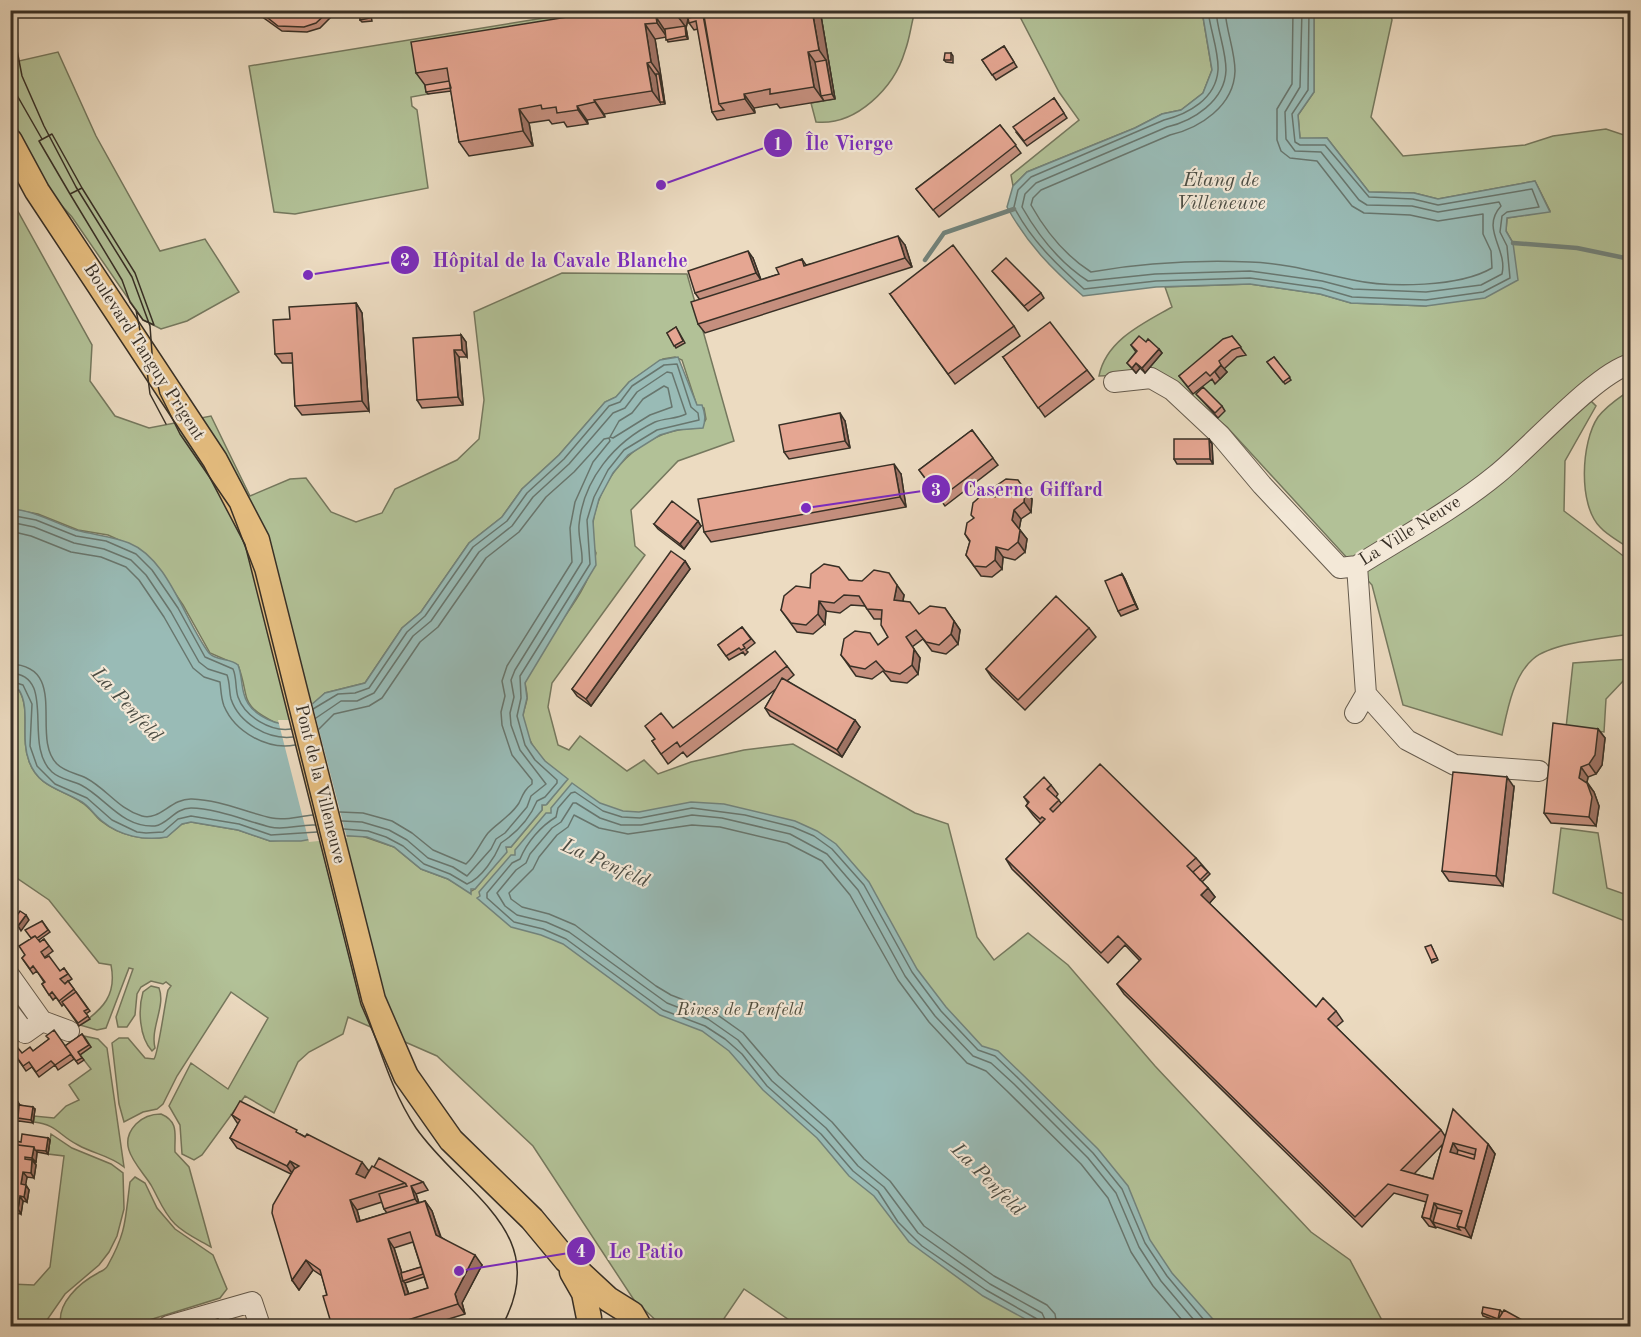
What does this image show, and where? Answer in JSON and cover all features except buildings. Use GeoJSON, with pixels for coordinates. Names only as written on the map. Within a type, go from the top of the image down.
{"type":"FeatureCollection","features":[{"type":"Feature","properties":{"kind":"main road","name":"Boulevard Tanguy Prigent"},"geometry":{"type":"LineString","coordinates":[[10,141],[37,191],[215,460],[246,517],[266,568]]}},
{"type":"Feature","properties":{"kind":"main road","name":"Pont de la Villeneuve"},"geometry":{"type":"LineString","coordinates":[[266,568],[382,1025],[406,1076],[436,1121],[465,1155],[532,1219],[566,1260]]}},
{"type":"Feature","properties":{"kind":"main road"},"geometry":{"type":"LineString","coordinates":[[566,1260],[616,1306],[632,1314],[639,1326]]}},
{"type":"Feature","properties":{"kind":"main road"},"geometry":{"type":"LineString","coordinates":[[566,1260],[584,1293],[585,1323]]}},
{"type":"Feature","properties":{"kind":"main road"},"geometry":{"type":"LineString","coordinates":[[585,1323],[601,1308],[616,1306]]}},
{"type":"Feature","properties":{"kind":"street","name":"La Ville Neuve"},"geometry":{"type":"LineString","coordinates":[[1114,382],[1151,378],[1172,390],[1221,435],[1262,485],[1340,568],[1357,566],[1495,476],[1585,395],[1618,368],[1630,364]]}},
{"type":"Feature","properties":{"kind":"street"},"geometry":{"type":"LineString","coordinates":[[1355,713],[1366,694],[1357,566]]}},
{"type":"Feature","properties":{"kind":"street"},"geometry":{"type":"LineString","coordinates":[[1366,694],[1407,740],[1455,765],[1539,771]]}},
{"type":"Feature","properties":{"kind":"street"},"geometry":{"type":"LineString","coordinates":[[10,976],[42,1021],[69,1030]]}},
{"type":"Feature","properties":{"kind":"street"},"geometry":{"type":"LineString","coordinates":[[10,1013],[25,1033],[42,1021]]}},
{"type":"Feature","properties":{"kind":"street"},"geometry":{"type":"LineString","coordinates":[[168,1326],[252,1302],[261,1326]]}},
{"type":"Feature","properties":{"kind":"green space"},"geometry":{"type":"Polygon","coordinates":[[[587,11],[707,11],[684,15],[428,94],[411,97],[412,106],[417,110],[428,188],[295,214],[274,212],[249,66],[587,11]]]}},
{"type":"Feature","properties":{"kind":"green space"},"geometry":{"type":"Polygon","coordinates":[[[820,11],[915,11],[900,65],[883,91],[859,111],[831,122],[816,122],[811,103],[835,99],[820,11]]]}},
{"type":"Feature","properties":{"kind":"green space"},"geometry":{"type":"Polygon","coordinates":[[[1017,11],[1202,11],[1212,70],[1203,93],[1181,110],[1162,114],[1135,128],[1027,172],[1013,186],[1011,175],[1079,120],[1059,92],[1017,11]]]}},
{"type":"Feature","properties":{"kind":"green space"},"geometry":{"type":"Polygon","coordinates":[[[1314,11],[1390,11],[1392,20],[1371,117],[1403,156],[1525,145],[1553,136],[1606,129],[1630,137],[1630,364],[1585,395],[1596,406],[1565,461],[1564,511],[1630,561],[1630,634],[1565,645],[1541,653],[1533,659],[1526,666],[1516,684],[1502,735],[1403,705],[1372,585],[1227,427],[1166,378],[1151,374],[1099,376],[1109,352],[1118,343],[1138,326],[1172,307],[1165,287],[1250,284],[1320,294],[1351,303],[1426,306],[1513,243],[1506,231],[1507,218],[1550,211],[1535,181],[1438,199],[1414,193],[1369,192],[1327,138],[1300,139],[1298,115],[1314,92],[1314,11]]]}},
{"type":"Feature","properties":{"kind":"green space"},"geometry":{"type":"Polygon","coordinates":[[[58,52],[96,136],[160,251],[205,239],[239,292],[187,321],[161,329],[143,320],[72,217],[44,186],[11,115],[10,63],[58,52]]]}},
{"type":"Feature","properties":{"kind":"green space","name":"Rives de Penfeld"},"geometry":{"type":"Polygon","coordinates":[[[10,197],[92,345],[90,381],[115,416],[149,428],[211,416],[250,496],[290,479],[306,478],[331,512],[356,522],[382,513],[395,489],[457,460],[479,439],[484,400],[474,312],[562,273],[687,274],[734,441],[678,461],[631,510],[635,546],[645,555],[552,683],[548,707],[558,745],[569,750],[580,736],[627,771],[644,760],[658,774],[691,762],[744,750],[793,744],[915,813],[948,824],[977,937],[994,960],[1028,933],[1068,965],[1155,1066],[1311,1232],[1350,1260],[1385,1326],[798,1326],[744,1289],[719,1326],[662,1326],[634,1300],[533,1146],[437,1056],[348,1017],[343,1034],[309,1052],[298,1062],[274,1113],[245,1096],[202,1155],[194,1160],[182,1154],[180,1125],[169,1106],[191,1063],[228,1089],[268,1018],[231,992],[177,1076],[163,1104],[157,1109],[143,1112],[124,1122],[119,1104],[112,1043],[119,1038],[128,1038],[145,1058],[154,1059],[168,990],[171,986],[166,982],[163,984],[151,981],[141,987],[137,994],[135,1015],[127,1027],[118,1027],[116,1017],[133,969],[129,968],[106,1028],[97,1030],[80,1025],[101,1007],[110,993],[111,965],[99,963],[49,900],[11,874],[11,686],[19,690],[23,698],[26,752],[38,777],[84,804],[101,821],[124,834],[141,838],[166,837],[182,824],[191,822],[238,830],[270,841],[359,835],[394,847],[421,869],[448,879],[470,892],[506,852],[506,847],[511,847],[542,810],[542,805],[547,804],[567,779],[544,761],[528,736],[523,717],[527,699],[525,680],[534,661],[584,587],[591,571],[596,553],[592,540],[594,516],[608,481],[632,452],[647,442],[682,429],[701,428],[706,419],[704,408],[697,406],[682,360],[675,357],[663,359],[629,382],[616,397],[605,402],[559,455],[522,489],[502,517],[469,543],[421,612],[402,628],[365,683],[325,693],[298,719],[278,724],[251,706],[238,665],[210,653],[183,605],[157,567],[139,549],[108,535],[78,530],[38,514],[11,509],[10,197]]]}},
{"type":"Feature","properties":{"kind":"green space"},"geometry":{"type":"Polygon","coordinates":[[[1630,390],[1630,549],[1603,530],[1593,517],[1588,504],[1584,473],[1588,442],[1598,417],[1609,405],[1630,390]]]}},
{"type":"Feature","properties":{"kind":"green space"},"geometry":{"type":"Polygon","coordinates":[[[1630,659],[1630,679],[1625,679],[1606,699],[1604,732],[1566,728],[1573,663],[1630,659]]]}},
{"type":"Feature","properties":{"kind":"green space"},"geometry":{"type":"Polygon","coordinates":[[[1561,828],[1598,833],[1607,888],[1630,896],[1630,923],[1553,893],[1561,828]]]}},
{"type":"Feature","properties":{"kind":"green space"},"geometry":{"type":"Polygon","coordinates":[[[151,986],[159,988],[161,995],[154,1033],[155,1048],[152,1051],[144,1038],[140,1014],[143,992],[151,986]]]}},
{"type":"Feature","properties":{"kind":"green space"},"geometry":{"type":"Polygon","coordinates":[[[84,1036],[98,1039],[107,1048],[124,1167],[78,1145],[48,1125],[34,1122],[34,1116],[54,1118],[66,1106],[79,1100],[69,1085],[91,1069],[80,1055],[91,1047],[84,1036]]]}},
{"type":"Feature","properties":{"kind":"green space"},"geometry":{"type":"Polygon","coordinates":[[[161,1114],[174,1125],[175,1152],[189,1167],[211,1247],[175,1224],[131,1156],[128,1148],[130,1132],[144,1118],[161,1114]]]}},
{"type":"Feature","properties":{"kind":"green space"},"geometry":{"type":"Polygon","coordinates":[[[51,1134],[72,1148],[111,1164],[123,1173],[124,1209],[117,1236],[109,1252],[99,1265],[65,1294],[47,1320],[38,1326],[11,1326],[11,1284],[34,1285],[50,1267],[64,1156],[48,1154],[51,1134]]]}},
{"type":"Feature","properties":{"kind":"green space"},"geometry":{"type":"Polygon","coordinates":[[[135,1177],[145,1183],[157,1208],[175,1229],[213,1255],[227,1289],[220,1298],[130,1326],[61,1326],[62,1310],[70,1295],[84,1282],[106,1268],[119,1243],[130,1182],[135,1177]]]}},
{"type":"Feature","properties":{"kind":"water","name":"Étang de Villeneuve"},"geometry":{"type":"Polygon","coordinates":[[[1314,10],[1314,92],[1298,115],[1300,138],[1327,138],[1369,192],[1414,193],[1438,199],[1535,181],[1550,212],[1507,218],[1506,231],[1513,243],[1518,280],[1485,298],[1426,306],[1351,303],[1320,294],[1250,284],[1156,287],[1083,296],[1041,255],[1015,221],[1007,207],[1013,186],[1027,172],[1135,128],[1162,114],[1181,110],[1203,93],[1212,70],[1202,11],[1314,10]]]}},
{"type":"Feature","properties":{"kind":"water","name":"La Penfeld"},"geometry":{"type":"Polygon","coordinates":[[[678,357],[697,405],[702,405],[705,419],[703,428],[677,430],[660,435],[628,455],[613,473],[599,499],[593,521],[596,565],[525,683],[527,698],[523,715],[531,743],[545,761],[568,779],[546,805],[542,805],[542,810],[511,847],[506,847],[507,852],[475,889],[471,889],[471,894],[448,879],[421,869],[394,847],[367,837],[334,835],[301,841],[270,841],[238,830],[191,822],[182,824],[167,837],[150,838],[124,834],[99,819],[85,804],[44,782],[33,770],[26,752],[23,698],[19,690],[11,686],[10,509],[36,514],[76,530],[123,541],[143,551],[166,577],[209,653],[238,665],[244,694],[250,706],[268,720],[289,724],[325,693],[365,683],[402,628],[421,612],[469,543],[502,517],[522,489],[559,455],[605,402],[616,397],[629,382],[660,360],[678,357]]]}},
{"type":"Feature","properties":{"kind":"water","name":"Rives de Penfeld"},"geometry":{"type":"Polygon","coordinates":[[[572,783],[600,803],[623,811],[639,812],[691,802],[724,804],[795,821],[817,831],[836,844],[869,882],[917,969],[946,1007],[982,1046],[998,1051],[1023,1075],[1098,1149],[1128,1186],[1150,1240],[1172,1273],[1219,1326],[1038,1326],[983,1296],[909,1242],[874,1196],[849,1176],[817,1138],[763,1090],[729,1051],[702,1031],[660,1015],[563,944],[511,927],[477,898],[480,896],[479,892],[511,855],[515,855],[515,850],[546,813],[551,813],[551,808],[572,783]]]}},
{"type":"Feature","properties":{"kind":"pier"},"geometry":{"type":"Polygon","coordinates":[[[311,699],[347,838],[309,842],[278,720],[291,720],[311,699]]]}},
{"type":"Feature","properties":{"kind":"waterway"},"geometry":{"type":"LineString","coordinates":[[925,260],[944,233],[1014,209]]}},
{"type":"Feature","properties":{"kind":"waterway"},"geometry":{"type":"LineString","coordinates":[[1513,243],[1577,248],[1630,259]]}},
{"type":"Feature","properties":{"kind":"waterway"},"geometry":{"type":"LineString","coordinates":[[10,258],[14,256]]}},
{"type":"Feature","properties":{"kind":"tram line"},"geometry":{"type":"LineString","coordinates":[[10,14],[22,76],[44,126],[76,187],[132,277],[150,326],[153,366],[160,394],[180,434],[230,507],[255,572],[362,1002],[392,1082],[416,1128],[435,1152],[496,1216],[510,1239],[517,1265],[515,1293],[502,1326]]}},
{"type":"Feature","properties":{"kind":"tram line"},"geometry":{"type":"LineString","coordinates":[[10,83],[42,139]]}},
{"type":"Feature","properties":{"kind":"tram line"},"geometry":{"type":"LineString","coordinates":[[52,134],[82,188],[70,194],[39,141],[52,134]]}},
{"type":"Feature","properties":{"kind":"tram line"},"geometry":{"type":"LineString","coordinates":[[82,188],[135,273],[154,325],[143,320],[130,302],[122,280],[70,194],[82,188]]}},
{"type":"Feature","properties":{"kind":"tram line"},"geometry":{"type":"LineString","coordinates":[[136,310],[144,351]]}},
{"type":"Feature","properties":{"kind":"tram line"},"geometry":{"type":"LineString","coordinates":[[147,371],[150,394],[166,424]]}},
{"type":"Feature","properties":{"kind":"place","name":"Île Vierge"},"geometry":{"type":"Point","coordinates":[661,185]}},
{"type":"Feature","properties":{"kind":"place","name":"Hôpital de la Cavale Blanche"},"geometry":{"type":"Point","coordinates":[308,275]}},
{"type":"Feature","properties":{"kind":"place","name":"Caserne Giffard"},"geometry":{"type":"Point","coordinates":[806,508]}},
{"type":"Feature","properties":{"kind":"place","name":"Le Patio"},"geometry":{"type":"Point","coordinates":[459,1271]}}]}
